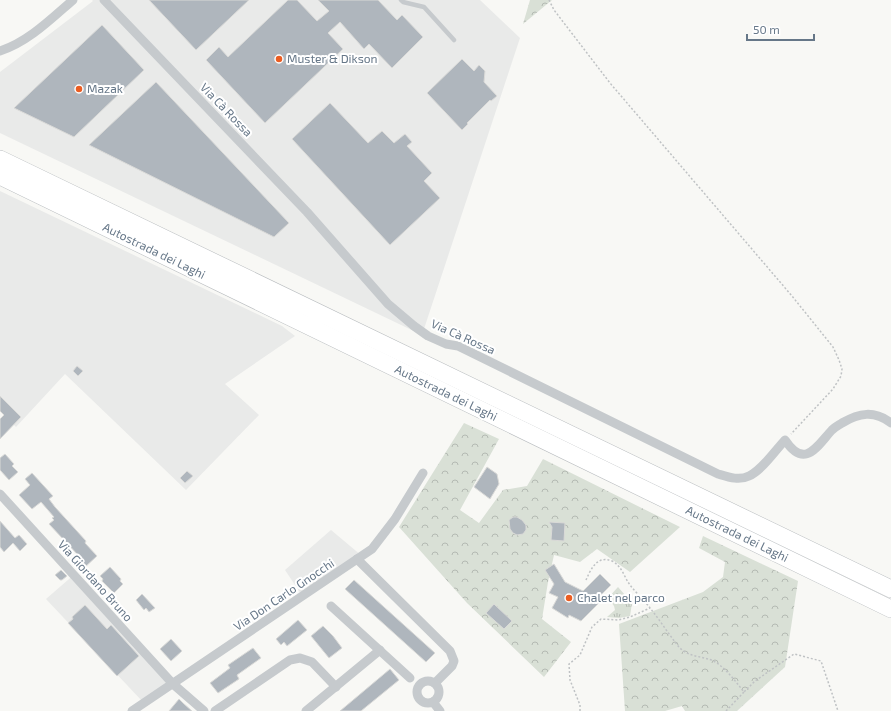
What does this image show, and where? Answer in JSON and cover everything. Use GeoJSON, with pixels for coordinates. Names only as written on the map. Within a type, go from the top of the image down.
{"type":"FeatureCollection","features":[{"type":"Feature","properties":{"kind":"highway","name":"Autostrada dei Laghi"},"geometry":{"type":"LineString","coordinates":[[0,159],[891,589]]}},
{"type":"Feature","properties":{"kind":"highway","name":"Autostrada dei Laghi"},"geometry":{"type":"LineString","coordinates":[[0,176],[891,609]]}},
{"type":"Feature","properties":{"kind":"street"},"geometry":{"type":"LineString","coordinates":[[0,50],[12,47],[48,22],[73,0]]}},
{"type":"Feature","properties":{"kind":"street","name":"Via Cà Rossa"},"geometry":{"type":"LineString","coordinates":[[104,0],[307,212],[388,304],[428,336],[446,344],[458,346],[711,470],[731,478],[749,476],[759,469],[785,440]]}},
{"type":"Feature","properties":{"kind":"street"},"geometry":{"type":"LineString","coordinates":[[785,440],[796,452],[804,454],[814,451],[833,429],[854,416],[874,414],[891,423]]}},
{"type":"Feature","properties":{"kind":"street","name":"Via Don Carlo Gnocchi"},"geometry":{"type":"LineString","coordinates":[[132,711],[372,549],[395,519],[423,473]]}},
{"type":"Feature","properties":{"kind":"street","name":"Via Giordano Bruno"},"geometry":{"type":"LineString","coordinates":[[0,494],[173,684],[204,711]]}},
{"type":"Feature","properties":{"kind":"street"},"geometry":{"type":"LineString","coordinates":[[357,559],[450,651],[454,661],[452,666],[435,683]]}},
{"type":"Feature","properties":{"kind":"street"},"geometry":{"type":"LineString","coordinates":[[331,606],[410,678]]}},
{"type":"Feature","properties":{"kind":"street"},"geometry":{"type":"LineString","coordinates":[[306,711],[380,650]]}},
{"type":"Feature","properties":{"kind":"street"},"geometry":{"type":"LineString","coordinates":[[215,711],[290,660],[300,658],[312,662],[336,687]]}},
{"type":"Feature","properties":{"kind":"street"},"geometry":{"type":"LineString","coordinates":[[424,681],[432,681],[438,686],[439,693],[433,702],[422,702],[417,696],[416,692],[418,685],[424,681]]}},
{"type":"Feature","properties":{"kind":"street"},"geometry":{"type":"LineString","coordinates":[[433,702],[440,711]]}},
{"type":"Feature","properties":{"kind":"lane"},"geometry":{"type":"LineString","coordinates":[[401,0],[403,2],[424,7],[454,40]]}},
{"type":"Feature","properties":{"kind":"path"},"geometry":{"type":"LineString","coordinates":[[549,0],[554,10],[610,83],[792,296],[833,348],[842,370],[841,376],[834,389],[785,440]]}},
{"type":"Feature","properties":{"kind":"path"},"geometry":{"type":"LineString","coordinates":[[586,580],[595,564],[601,560],[612,561],[622,570],[630,584],[680,648],[689,655],[706,658],[717,663],[744,692]]}},
{"type":"Feature","properties":{"kind":"path"},"geometry":{"type":"LineString","coordinates":[[580,711],[580,705],[570,680],[569,664],[580,655],[592,627],[601,619],[618,620],[630,617],[650,608]]}},
{"type":"Feature","properties":{"kind":"path"},"geometry":{"type":"LineString","coordinates":[[726,711],[755,681],[794,654],[821,661],[838,711]]}},
{"type":"Feature","properties":{"kind":"shaded area"},"geometry":{"type":"Polygon","coordinates":[[[92,0],[480,0],[520,38],[422,335],[0,133],[0,72],[93,1],[92,0]]]}},
{"type":"Feature","properties":{"kind":"shaded area"},"geometry":{"type":"Polygon","coordinates":[[[0,191],[282,326],[295,336],[225,384],[259,415],[186,490],[65,374],[16,427],[0,411],[0,191]]]}},
{"type":"Feature","properties":{"kind":"shaded area"},"geometry":{"type":"Polygon","coordinates":[[[331,530],[362,556],[301,594],[285,570],[331,530]]]}},
{"type":"Feature","properties":{"kind":"shaded area"},"geometry":{"type":"Polygon","coordinates":[[[76,573],[173,681],[143,702],[46,599],[76,573]]]}},
{"type":"Feature","properties":{"kind":"green space"},"geometry":{"type":"Polygon","coordinates":[[[530,0],[552,0],[523,24],[530,0]]]}},
{"type":"Feature","properties":{"kind":"green space"},"geometry":{"type":"Polygon","coordinates":[[[464,423],[499,439],[460,510],[479,523],[503,490],[527,486],[543,459],[680,527],[630,572],[597,549],[580,562],[554,555],[542,619],[571,642],[544,677],[467,603],[399,527],[464,423]]]}},
{"type":"Feature","properties":{"kind":"green space"},"geometry":{"type":"Polygon","coordinates":[[[703,536],[798,581],[785,667],[737,711],[685,711],[682,706],[665,711],[625,711],[619,624],[703,592],[723,577],[725,562],[699,548],[703,536]]]}},
{"type":"Feature","properties":{"kind":"green space"},"geometry":{"type":"Polygon","coordinates":[[[618,587],[632,603],[630,616],[619,618],[607,617],[615,610],[608,598],[618,587]]]}},
{"type":"Feature","properties":{"kind":"building"},"geometry":{"type":"Polygon","coordinates":[[[149,0],[249,0],[196,50],[149,0]]]}},
{"type":"Feature","properties":{"kind":"building","name":"Muster & Dikson"},"geometry":{"type":"Polygon","coordinates":[[[288,0],[297,0],[317,21],[329,11],[318,0],[378,0],[397,20],[402,15],[423,37],[392,68],[369,44],[364,49],[340,22],[328,33],[343,49],[265,123],[206,60],[219,47],[228,57],[288,0]]]}},
{"type":"Feature","properties":{"kind":"building","name":"Mazak"},"geometry":{"type":"Polygon","coordinates":[[[102,25],[144,70],[74,137],[14,108],[102,25]]]}},
{"type":"Feature","properties":{"kind":"building"},"geometry":{"type":"Polygon","coordinates":[[[462,59],[474,71],[479,65],[485,71],[484,82],[497,96],[491,101],[490,100],[462,130],[427,93],[462,59]]]}},
{"type":"Feature","properties":{"kind":"building"},"geometry":{"type":"Polygon","coordinates":[[[156,82],[289,223],[274,237],[89,145],[156,82]]]}},
{"type":"Feature","properties":{"kind":"building"},"geometry":{"type":"Polygon","coordinates":[[[330,103],[368,143],[382,131],[394,143],[405,134],[412,142],[407,146],[432,173],[424,181],[440,198],[390,245],[292,139],[330,103]]]}},
{"type":"Feature","properties":{"kind":"building"},"geometry":{"type":"Polygon","coordinates":[[[77,366],[83,371],[78,376],[73,371],[77,366]]]}},
{"type":"Feature","properties":{"kind":"building"},"geometry":{"type":"Polygon","coordinates":[[[0,396],[21,417],[0,439],[0,419],[4,415],[0,411],[0,396]]]}},
{"type":"Feature","properties":{"kind":"building"},"geometry":{"type":"Polygon","coordinates":[[[5,454],[14,464],[12,466],[18,472],[9,480],[0,470],[0,458],[5,454]]]}},
{"type":"Feature","properties":{"kind":"building"},"geometry":{"type":"Polygon","coordinates":[[[487,467],[497,474],[499,484],[490,499],[474,487],[487,467]]]}},
{"type":"Feature","properties":{"kind":"building"},"geometry":{"type":"Polygon","coordinates":[[[187,471],[193,476],[185,483],[180,478],[187,471]]]}},
{"type":"Feature","properties":{"kind":"building"},"geometry":{"type":"Polygon","coordinates":[[[32,473],[53,496],[49,499],[55,507],[86,541],[85,543],[97,556],[84,568],[73,559],[78,555],[49,524],[54,520],[52,518],[54,517],[41,502],[32,509],[19,495],[30,485],[25,479],[32,473]]]}},
{"type":"Feature","properties":{"kind":"building"},"geometry":{"type":"Polygon","coordinates":[[[513,517],[517,517],[522,520],[526,525],[526,530],[523,534],[517,535],[510,529],[509,520],[513,517]]]}},
{"type":"Feature","properties":{"kind":"building"},"geometry":{"type":"Polygon","coordinates":[[[0,521],[15,538],[19,535],[27,544],[20,551],[13,543],[4,552],[0,547],[0,521]]]}},
{"type":"Feature","properties":{"kind":"building"},"geometry":{"type":"Polygon","coordinates":[[[549,522],[565,523],[564,541],[551,540],[552,527],[549,522]]]}},
{"type":"Feature","properties":{"kind":"building","name":"Chalet nel parco"},"geometry":{"type":"Polygon","coordinates":[[[554,564],[565,582],[583,591],[600,574],[611,585],[601,595],[604,598],[581,621],[569,615],[568,618],[552,608],[558,597],[549,593],[554,584],[545,570],[554,564]]]}},
{"type":"Feature","properties":{"kind":"building"},"geometry":{"type":"Polygon","coordinates":[[[110,567],[121,579],[120,581],[123,584],[114,593],[102,581],[103,579],[100,576],[110,567]]]}},
{"type":"Feature","properties":{"kind":"building"},"geometry":{"type":"Polygon","coordinates":[[[61,570],[67,576],[60,580],[55,575],[61,570]]]}},
{"type":"Feature","properties":{"kind":"building"},"geometry":{"type":"Polygon","coordinates":[[[354,580],[435,653],[426,662],[345,589],[354,580]]]}},
{"type":"Feature","properties":{"kind":"building"},"geometry":{"type":"Polygon","coordinates":[[[142,594],[155,608],[149,612],[146,608],[144,610],[136,600],[142,594]]]}},
{"type":"Feature","properties":{"kind":"building"},"geometry":{"type":"Polygon","coordinates":[[[494,604],[512,621],[504,629],[486,613],[494,604]]]}},
{"type":"Feature","properties":{"kind":"building"},"geometry":{"type":"Polygon","coordinates":[[[85,605],[107,629],[111,625],[139,656],[117,676],[68,623],[73,619],[72,617],[85,605]]]}},
{"type":"Feature","properties":{"kind":"building"},"geometry":{"type":"Polygon","coordinates":[[[298,620],[307,630],[287,646],[284,642],[281,645],[276,639],[298,620]]]}},
{"type":"Feature","properties":{"kind":"building"},"geometry":{"type":"Polygon","coordinates":[[[323,626],[342,648],[329,658],[311,636],[323,626]]]}},
{"type":"Feature","properties":{"kind":"building"},"geometry":{"type":"Polygon","coordinates":[[[171,639],[182,651],[171,661],[160,649],[171,639]]]}},
{"type":"Feature","properties":{"kind":"building"},"geometry":{"type":"Polygon","coordinates":[[[253,648],[261,658],[237,675],[239,679],[218,693],[210,683],[230,668],[228,665],[253,648]]]}},
{"type":"Feature","properties":{"kind":"building"},"geometry":{"type":"Polygon","coordinates":[[[390,669],[399,680],[361,711],[340,711],[390,669]]]}},
{"type":"Feature","properties":{"kind":"building"},"geometry":{"type":"Polygon","coordinates":[[[179,699],[183,703],[192,711],[169,711],[179,699]]]}},
{"type":"Feature","properties":{"kind":"place","name":"Muster & Dikson"},"geometry":{"type":"Point","coordinates":[279,59]}},
{"type":"Feature","properties":{"kind":"place","name":"Mazak"},"geometry":{"type":"Point","coordinates":[79,89]}},
{"type":"Feature","properties":{"kind":"place","name":"Chalet nel parco"},"geometry":{"type":"Point","coordinates":[569,598]}}]}
